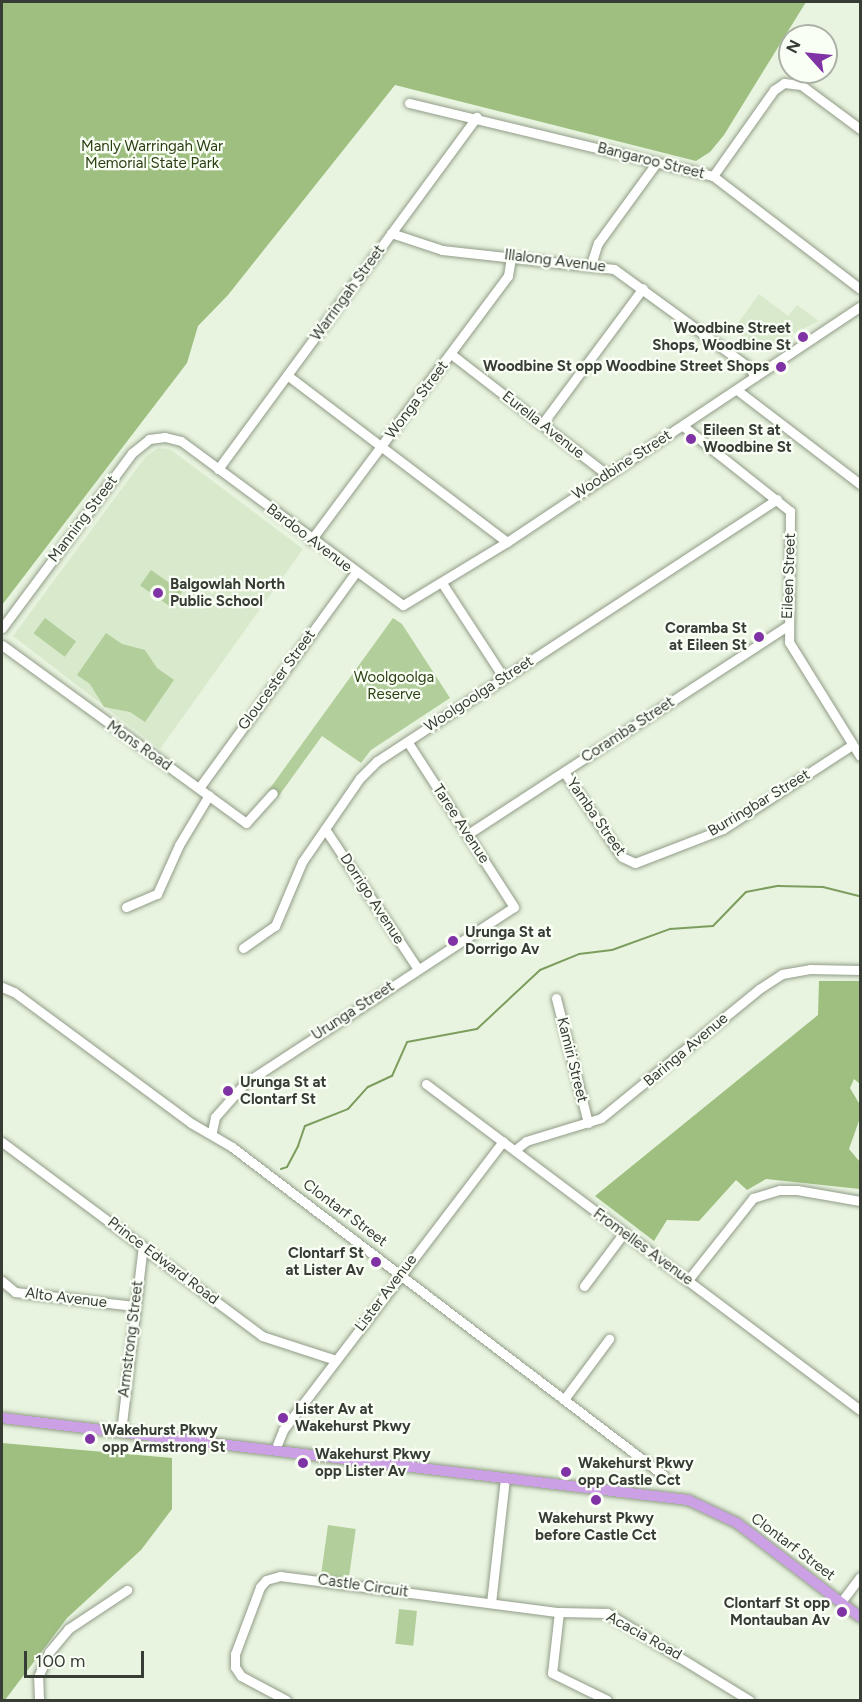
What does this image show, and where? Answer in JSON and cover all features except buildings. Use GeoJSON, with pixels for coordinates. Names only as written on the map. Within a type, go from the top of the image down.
{"type":"FeatureCollection","features":[{"type":"Feature","properties":{"kind":"main road","name":"Clontarf Street"},"geometry":{"type":"LineString","coordinates":[[2,1418],[505,1479],[672,1496],[705,1505],[737,1523],[861,1617]]}},
{"type":"Feature","properties":{"kind":"street"},"geometry":{"type":"LineString","coordinates":[[713,176],[774,90],[784,83],[801,85],[861,129]]}},
{"type":"Feature","properties":{"kind":"street","name":"Bangaroo Street"},"geometry":{"type":"LineString","coordinates":[[409,102],[713,176],[861,289]]}},
{"type":"Feature","properties":{"kind":"street","name":"Warringah Street"},"geometry":{"type":"LineString","coordinates":[[218,469],[477,117]]}},
{"type":"Feature","properties":{"kind":"street"},"geometry":{"type":"LineString","coordinates":[[591,264],[598,243],[657,162]]}},
{"type":"Feature","properties":{"kind":"street","name":"Illalong Avenue"},"geometry":{"type":"LineString","coordinates":[[391,233],[442,250],[591,264],[620,271],[750,368],[755,377]]}},
{"type":"Feature","properties":{"kind":"street","name":"Wonga Street"},"geometry":{"type":"LineString","coordinates":[[311,540],[508,276],[511,256]]}},
{"type":"Feature","properties":{"kind":"street"},"geometry":{"type":"LineString","coordinates":[[542,424],[643,288]]}},
{"type":"Feature","properties":{"kind":"street","name":"Woodbine Street"},"geometry":{"type":"LineString","coordinates":[[442,583],[861,307]]}},
{"type":"Feature","properties":{"kind":"street","name":"Eurella Avenue"},"geometry":{"type":"LineString","coordinates":[[451,354],[606,474]]}},
{"type":"Feature","properties":{"kind":"street"},"geometry":{"type":"LineString","coordinates":[[287,375],[507,542]]}},
{"type":"Feature","properties":{"kind":"street"},"geometry":{"type":"LineString","coordinates":[[737,390],[861,484]]}},
{"type":"Feature","properties":{"kind":"street","name":"Eileen Street"},"geometry":{"type":"LineString","coordinates":[[683,426],[777,499],[791,516],[787,626],[792,648],[861,756]]}},
{"type":"Feature","properties":{"kind":"street","name":"Manning Street"},"geometry":{"type":"LineString","coordinates":[[2,628],[141,444],[157,437],[181,441]]}},
{"type":"Feature","properties":{"kind":"street","name":"Bardoo Avenue"},"geometry":{"type":"LineString","coordinates":[[181,441],[355,573],[403,605],[442,583]]}},
{"type":"Feature","properties":{"kind":"street","name":"Woolgoolga Street"},"geometry":{"type":"LineString","coordinates":[[243,948],[275,926],[302,862],[366,772],[407,741],[777,499]]}},
{"type":"Feature","properties":{"kind":"street","name":"Gloucester Street"},"geometry":{"type":"LineString","coordinates":[[199,788],[355,573]]}},
{"type":"Feature","properties":{"kind":"street"},"geometry":{"type":"LineString","coordinates":[[442,583],[504,678]]}},
{"type":"Feature","properties":{"kind":"street","name":"Coramba Street"},"geometry":{"type":"LineString","coordinates":[[468,834],[787,626]]}},
{"type":"Feature","properties":{"kind":"street"},"geometry":{"type":"LineString","coordinates":[[2,634],[2,644]]}},
{"type":"Feature","properties":{"kind":"street","name":"Mons Road"},"geometry":{"type":"LineString","coordinates":[[2,644],[246,823],[273,793]]}},
{"type":"Feature","properties":{"kind":"street","name":"Taree Avenue"},"geometry":{"type":"LineString","coordinates":[[407,741],[514,907]]}},
{"type":"Feature","properties":{"kind":"street","name":"Burringbar Street"},"geometry":{"type":"LineString","coordinates":[[628,862],[643,862],[723,829],[852,745]]}},
{"type":"Feature","properties":{"kind":"street","name":"Yamba Street"},"geometry":{"type":"LineString","coordinates":[[564,772],[628,862]]}},
{"type":"Feature","properties":{"kind":"street"},"geometry":{"type":"LineString","coordinates":[[126,907],[156,894],[179,845],[209,795]]}},
{"type":"Feature","properties":{"kind":"street","name":"Dorrigo Avenue"},"geometry":{"type":"LineString","coordinates":[[325,829],[418,969]]}},
{"type":"Feature","properties":{"kind":"street","name":"Urunga Street"},"geometry":{"type":"LineString","coordinates":[[212,1132],[215,1117],[245,1083],[514,907]]}},
{"type":"Feature","properties":{"kind":"street","name":"Baringa Avenue"},"geometry":{"type":"LineString","coordinates":[[515,1150],[526,1141],[588,1123],[617,1107],[759,989],[783,974],[810,969],[861,970]]}},
{"type":"Feature","properties":{"kind":"street","name":"Clontarf Street"},"geometry":{"type":"LineString","coordinates":[[2,987],[14,992],[191,1123],[212,1132],[663,1474]]}},
{"type":"Feature","properties":{"kind":"street","name":"Kamiri Street"},"geometry":{"type":"LineString","coordinates":[[556,998],[588,1123]]}},
{"type":"Feature","properties":{"kind":"street","name":"Fromelles Avenue"},"geometry":{"type":"LineString","coordinates":[[426,1084],[623,1234],[861,1410]]}},
{"type":"Feature","properties":{"kind":"street","name":"Lister Avenue"},"geometry":{"type":"LineString","coordinates":[[275,1450],[283,1430],[503,1141]]}},
{"type":"Feature","properties":{"kind":"street","name":"Prince Edward Road"},"geometry":{"type":"LineString","coordinates":[[2,1142],[262,1336],[336,1360]]}},
{"type":"Feature","properties":{"kind":"street"},"geometry":{"type":"LineString","coordinates":[[688,1280],[753,1198],[780,1190],[797,1190],[861,1201]]}},
{"type":"Feature","properties":{"kind":"street"},"geometry":{"type":"LineString","coordinates":[[584,1286],[623,1234]]}},
{"type":"Feature","properties":{"kind":"street","name":"Armstrong Street"},"geometry":{"type":"LineString","coordinates":[[121,1432],[134,1306],[143,1246]]}},
{"type":"Feature","properties":{"kind":"street","name":"Alto Avenue"},"geometry":{"type":"LineString","coordinates":[[2,1281],[15,1292],[134,1306]]}},
{"type":"Feature","properties":{"kind":"street"},"geometry":{"type":"LineString","coordinates":[[565,1398],[609,1339]]}},
{"type":"Feature","properties":{"kind":"street"},"geometry":{"type":"LineString","coordinates":[[491,1603],[505,1479]]}},
{"type":"Feature","properties":{"kind":"street","name":"Castle Circuit"},"geometry":{"type":"LineString","coordinates":[[284,1700],[240,1676],[235,1666],[235,1654],[266,1580],[280,1576],[491,1603]]}},
{"type":"Feature","properties":{"kind":"street"},"geometry":{"type":"LineString","coordinates":[[841,1602],[861,1577]]}},
{"type":"Feature","properties":{"kind":"street"},"geometry":{"type":"LineString","coordinates":[[39,1701],[38,1677],[49,1652],[68,1629],[127,1590]]}},
{"type":"Feature","properties":{"kind":"street","name":"Acacia Road"},"geometry":{"type":"LineString","coordinates":[[491,1603],[560,1612],[607,1613],[749,1701]]}},
{"type":"Feature","properties":{"kind":"street"},"geometry":{"type":"LineString","coordinates":[[560,1612],[552,1673],[607,1701]]}},
{"type":"Feature","properties":{"kind":"shaded area"},"geometry":{"type":"Polygon","coordinates":[[[759,294],[788,316],[797,305],[819,321],[761,350],[733,330],[759,294]]]}},
{"type":"Feature","properties":{"kind":"shaded area","name":"Balgowlah North Public School"},"geometry":{"type":"Polygon","coordinates":[[[158,448],[170,449],[303,549],[160,749],[13,636],[146,456],[158,448]]]}},
{"type":"Feature","properties":{"kind":"green space","name":"Manly Warringah War Memorial State Park"},"geometry":{"type":"Polygon","coordinates":[[[2,2],[806,2],[792,24],[778,24],[778,47],[724,135],[710,152],[696,161],[395,85],[228,295],[198,326],[187,363],[2,605],[2,2]]]}},
{"type":"Feature","properties":{"kind":"green space"},"geometry":{"type":"Polygon","coordinates":[[[151,570],[182,592],[171,607],[140,586],[151,570]]]}},
{"type":"Feature","properties":{"kind":"green space"},"geometry":{"type":"Polygon","coordinates":[[[45,618],[76,641],[65,657],[34,633],[45,618]]]}},
{"type":"Feature","properties":{"kind":"green space","name":"Woolgoolga Reserve"},"geometry":{"type":"Polygon","coordinates":[[[393,618],[402,624],[450,698],[371,750],[361,763],[322,736],[278,797],[268,791],[393,618]]]}},
{"type":"Feature","properties":{"kind":"green space"},"geometry":{"type":"Polygon","coordinates":[[[106,633],[122,644],[145,650],[157,668],[174,680],[145,722],[130,712],[104,707],[90,684],[77,675],[106,633]]]}},
{"type":"Feature","properties":{"kind":"green space"},"geometry":{"type":"Polygon","coordinates":[[[819,981],[860,981],[860,1084],[854,1079],[850,1088],[860,1105],[860,1118],[849,1149],[860,1162],[860,1189],[766,1179],[747,1190],[736,1180],[699,1221],[667,1220],[654,1241],[595,1196],[818,1015],[819,981]]]}},
{"type":"Feature","properties":{"kind":"green space"},"geometry":{"type":"Polygon","coordinates":[[[2,1443],[172,1458],[172,1509],[141,1550],[67,1618],[5,1700],[2,1700],[2,1443]]]}},
{"type":"Feature","properties":{"kind":"green space"},"geometry":{"type":"Polygon","coordinates":[[[328,1525],[356,1529],[348,1583],[320,1579],[328,1525]]]}},
{"type":"Feature","properties":{"kind":"green space"},"geometry":{"type":"Polygon","coordinates":[[[399,1609],[417,1611],[413,1646],[395,1644],[399,1609]]]}},
{"type":"Feature","properties":{"kind":"waterway"},"geometry":{"type":"LineString","coordinates":[[281,1169],[287,1167],[305,1126],[348,1109],[368,1087],[392,1076],[407,1042],[477,1029],[540,970],[579,954],[612,950],[670,929],[713,926],[746,892],[778,886],[823,887],[860,896]]}},
{"type":"Feature","properties":{"kind":"place","name":"Woodbine Street Shops, Woodbine St"},"geometry":{"type":"Point","coordinates":[803,337]}},
{"type":"Feature","properties":{"kind":"place","name":"Woodbine St opp Woodbine Street Shops"},"geometry":{"type":"Point","coordinates":[781,367]}},
{"type":"Feature","properties":{"kind":"place","name":"Eileen St at Woodbine St"},"geometry":{"type":"Point","coordinates":[691,439]}},
{"type":"Feature","properties":{"kind":"place","name":"Balgowlah North Public School"},"geometry":{"type":"Point","coordinates":[158,593]}},
{"type":"Feature","properties":{"kind":"place","name":"Coramba St at Eileen St"},"geometry":{"type":"Point","coordinates":[759,637]}},
{"type":"Feature","properties":{"kind":"place","name":"Urunga St at Dorrigo Av"},"geometry":{"type":"Point","coordinates":[453,941]}},
{"type":"Feature","properties":{"kind":"place","name":"Urunga St at Clontarf St"},"geometry":{"type":"Point","coordinates":[228,1091]}},
{"type":"Feature","properties":{"kind":"place","name":"Clontarf St at Lister Av"},"geometry":{"type":"Point","coordinates":[376,1262]}},
{"type":"Feature","properties":{"kind":"place","name":"Lister Av at Wakehurst Pkwy"},"geometry":{"type":"Point","coordinates":[283,1418]}},
{"type":"Feature","properties":{"kind":"place","name":"Wakehurst Pkwy opp Armstrong St"},"geometry":{"type":"Point","coordinates":[90,1439]}},
{"type":"Feature","properties":{"kind":"place","name":"Wakehurst Pkwy opp Lister Av"},"geometry":{"type":"Point","coordinates":[303,1463]}},
{"type":"Feature","properties":{"kind":"place","name":"Wakehurst Pkwy opp Castle Cct"},"geometry":{"type":"Point","coordinates":[566,1472]}},
{"type":"Feature","properties":{"kind":"place","name":"Wakehurst Pkwy before Castle Cct"},"geometry":{"type":"Point","coordinates":[596,1500]}},
{"type":"Feature","properties":{"kind":"place","name":"Clontarf St opp Montauban Av"},"geometry":{"type":"Point","coordinates":[842,1612]}}]}
